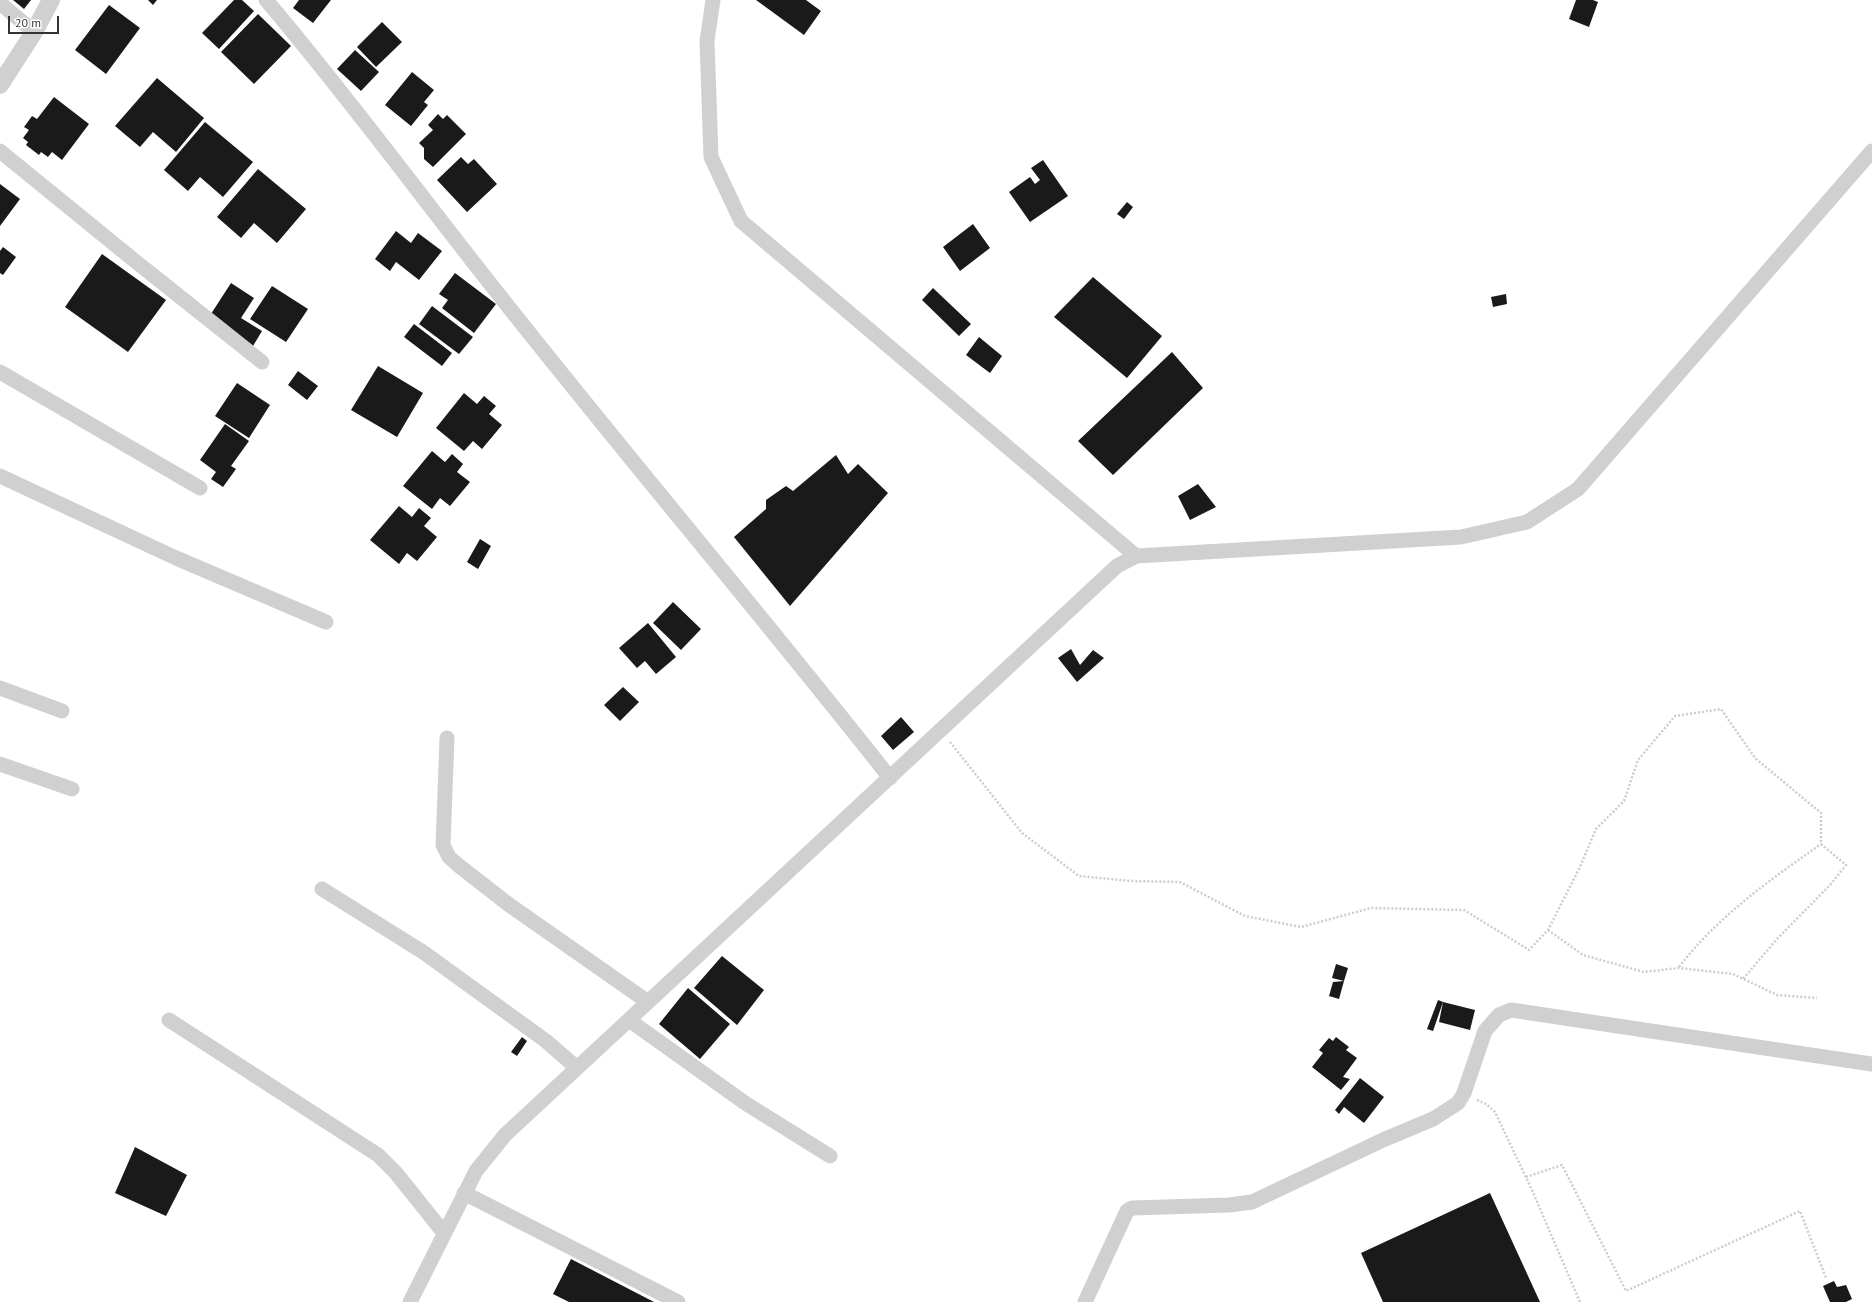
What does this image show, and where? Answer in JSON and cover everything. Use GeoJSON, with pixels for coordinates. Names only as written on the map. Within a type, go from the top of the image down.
{"type":"FeatureCollection","features":[{"type":"Feature","properties":{"kind":"street"},"geometry":{"type":"LineString","coordinates":[[0,85],[34,32],[51,0]]}},
{"type":"Feature","properties":{"kind":"street"},"geometry":{"type":"LineString","coordinates":[[266,0],[302,43],[496,292],[727,575],[890,778]]}},
{"type":"Feature","properties":{"kind":"street"},"geometry":{"type":"LineString","coordinates":[[713,0],[708,41],[711,157],[741,221],[1136,556]]}},
{"type":"Feature","properties":{"kind":"street"},"geometry":{"type":"LineString","coordinates":[[0,4],[34,32]]}},
{"type":"Feature","properties":{"kind":"street"},"geometry":{"type":"LineString","coordinates":[[0,151],[262,362]]}},
{"type":"Feature","properties":{"kind":"street"},"geometry":{"type":"LineString","coordinates":[[410,1302],[476,1171],[505,1134],[1117,566],[1136,556],[1461,537],[1527,522],[1578,489],[1872,151]]}},
{"type":"Feature","properties":{"kind":"street"},"geometry":{"type":"LineString","coordinates":[[0,372],[200,488]]}},
{"type":"Feature","properties":{"kind":"street"},"geometry":{"type":"LineString","coordinates":[[0,476],[176,558],[326,622]]}},
{"type":"Feature","properties":{"kind":"street"},"geometry":{"type":"LineString","coordinates":[[0,688],[62,711]]}},
{"type":"Feature","properties":{"kind":"street"},"geometry":{"type":"LineString","coordinates":[[447,738],[443,845],[450,857],[508,904],[648,1002]]}},
{"type":"Feature","properties":{"kind":"street"},"geometry":{"type":"LineString","coordinates":[[0,764],[72,790]]}},
{"type":"Feature","properties":{"kind":"street"},"geometry":{"type":"LineString","coordinates":[[322,889],[423,952],[546,1041],[577,1068]]}},
{"type":"Feature","properties":{"kind":"street"},"geometry":{"type":"LineString","coordinates":[[1085,1302],[1127,1211],[1132,1208],[1229,1205],[1252,1202],[1383,1140],[1433,1119],[1458,1103],[1464,1093],[1485,1032],[1499,1015],[1511,1010],[1872,1064]]}},
{"type":"Feature","properties":{"kind":"street"},"geometry":{"type":"LineString","coordinates":[[169,1020],[378,1155],[396,1173],[444,1233]]}},
{"type":"Feature","properties":{"kind":"street"},"geometry":{"type":"LineString","coordinates":[[629,1020],[745,1102],[830,1156]]}},
{"type":"Feature","properties":{"kind":"street"},"geometry":{"type":"LineString","coordinates":[[464,1193],[678,1302]]}},
{"type":"Feature","properties":{"kind":"path"},"geometry":{"type":"LineString","coordinates":[[942,730],[967,765],[1022,833],[1079,876],[1131,881],[1180,882],[1245,916],[1301,927],[1372,908],[1464,910],[1529,950],[1548,930],[1579,869],[1596,829],[1624,801],[1638,760],[1675,716],[1721,709],[1755,758],[1820,813],[1821,844],[1846,866],[1831,884],[1777,939],[1744,979]]}},
{"type":"Feature","properties":{"kind":"path"},"geometry":{"type":"LineString","coordinates":[[1678,968],[1695,945],[1765,884],[1821,844]]}},
{"type":"Feature","properties":{"kind":"path"},"geometry":{"type":"LineString","coordinates":[[1548,930],[1583,955],[1644,972],[1678,968],[1733,974],[1777,995],[1817,998]]}},
{"type":"Feature","properties":{"kind":"path"},"geometry":{"type":"LineString","coordinates":[[1464,1093],[1486,1104],[1495,1112],[1526,1178],[1580,1302]]}},
{"type":"Feature","properties":{"kind":"path"},"geometry":{"type":"LineString","coordinates":[[1526,1178],[1562,1165],[1626,1291],[1800,1211],[1826,1278]]}},
{"type":"Feature","properties":{"kind":"building"},"geometry":{"type":"Polygon","coordinates":[[[13,0],[31,0],[24,9],[13,0]]]}},
{"type":"Feature","properties":{"kind":"building"},"geometry":{"type":"Polygon","coordinates":[[[148,0],[157,0],[153,5],[148,0]]]}},
{"type":"Feature","properties":{"kind":"building"},"geometry":{"type":"Polygon","coordinates":[[[234,0],[242,0],[254,11],[219,49],[202,33],[234,0]]]}},
{"type":"Feature","properties":{"kind":"building"},"geometry":{"type":"Polygon","coordinates":[[[299,0],[331,0],[313,23],[293,8],[299,0]]]}},
{"type":"Feature","properties":{"kind":"building"},"geometry":{"type":"Polygon","coordinates":[[[756,0],[806,0],[821,11],[804,35],[756,0]]]}},
{"type":"Feature","properties":{"kind":"building"},"geometry":{"type":"Polygon","coordinates":[[[1576,0],[1593,0],[1598,2],[1589,27],[1569,19],[1576,0]]]}},
{"type":"Feature","properties":{"kind":"building"},"geometry":{"type":"Polygon","coordinates":[[[109,5],[140,28],[106,74],[75,50],[109,5]]]}},
{"type":"Feature","properties":{"kind":"building"},"geometry":{"type":"Polygon","coordinates":[[[258,14],[291,46],[254,84],[221,52],[258,14]]]}},
{"type":"Feature","properties":{"kind":"building"},"geometry":{"type":"Polygon","coordinates":[[[382,22],[402,42],[376,67],[357,47],[382,22]]]}},
{"type":"Feature","properties":{"kind":"building"},"geometry":{"type":"Polygon","coordinates":[[[355,50],[379,72],[361,91],[337,69],[355,50]]]}},
{"type":"Feature","properties":{"kind":"building"},"geometry":{"type":"Polygon","coordinates":[[[412,72],[434,90],[424,102],[428,105],[411,126],[385,105],[412,72]]]}},
{"type":"Feature","properties":{"kind":"building"},"geometry":{"type":"Polygon","coordinates":[[[157,78],[204,118],[176,152],[153,132],[140,147],[115,126],[157,78]]]}},
{"type":"Feature","properties":{"kind":"building"},"geometry":{"type":"Polygon","coordinates":[[[54,97],[89,124],[62,160],[52,152],[48,157],[41,152],[39,155],[26,145],[28,142],[23,138],[29,130],[24,127],[32,116],[37,119],[54,97]]]}},
{"type":"Feature","properties":{"kind":"building"},"geometry":{"type":"Polygon","coordinates":[[[438,114],[443,119],[447,115],[466,134],[433,167],[424,159],[424,148],[419,143],[433,130],[428,125],[438,114]]]}},
{"type":"Feature","properties":{"kind":"building"},"geometry":{"type":"Polygon","coordinates":[[[205,122],[253,162],[223,197],[200,177],[188,191],[164,170],[205,122]]]}},
{"type":"Feature","properties":{"kind":"building"},"geometry":{"type":"Polygon","coordinates":[[[461,157],[468,164],[474,159],[497,184],[467,212],[437,180],[461,157]]]}},
{"type":"Feature","properties":{"kind":"building"},"geometry":{"type":"Polygon","coordinates":[[[1043,160],[1068,196],[1030,222],[1009,192],[1030,177],[1035,184],[1040,180],[1031,168],[1043,160]]]}},
{"type":"Feature","properties":{"kind":"building"},"geometry":{"type":"Polygon","coordinates":[[[258,169],[306,209],[277,243],[254,223],[241,238],[217,217],[258,169]]]}},
{"type":"Feature","properties":{"kind":"building"},"geometry":{"type":"Polygon","coordinates":[[[0,184],[20,199],[0,226],[0,184]]]}},
{"type":"Feature","properties":{"kind":"building"},"geometry":{"type":"Polygon","coordinates":[[[1127,202],[1133,207],[1124,219],[1117,214],[1127,202]]]}},
{"type":"Feature","properties":{"kind":"building"},"geometry":{"type":"Polygon","coordinates":[[[973,224],[990,248],[960,271],[943,247],[973,224]]]}},
{"type":"Feature","properties":{"kind":"building"},"geometry":{"type":"Polygon","coordinates":[[[396,231],[411,243],[418,233],[442,251],[419,280],[396,262],[390,271],[375,259],[396,231]]]}},
{"type":"Feature","properties":{"kind":"building"},"geometry":{"type":"Polygon","coordinates":[[[3,247],[16,257],[3,275],[0,273],[0,251],[3,247]]]}},
{"type":"Feature","properties":{"kind":"building"},"geometry":{"type":"Polygon","coordinates":[[[102,254],[166,300],[128,352],[65,307],[102,254]]]}},
{"type":"Feature","properties":{"kind":"building"},"geometry":{"type":"Polygon","coordinates":[[[455,273],[496,304],[474,333],[442,308],[448,300],[439,294],[455,273]]]}},
{"type":"Feature","properties":{"kind":"building"},"geometry":{"type":"Polygon","coordinates":[[[1093,277],[1162,336],[1127,378],[1054,317],[1093,277]]]}},
{"type":"Feature","properties":{"kind":"building"},"geometry":{"type":"Polygon","coordinates":[[[231,283],[254,298],[241,318],[262,331],[253,346],[209,317],[231,283]]]}},
{"type":"Feature","properties":{"kind":"building"},"geometry":{"type":"Polygon","coordinates":[[[272,286],[308,309],[286,342],[250,319],[272,286]]]}},
{"type":"Feature","properties":{"kind":"building"},"geometry":{"type":"Polygon","coordinates":[[[933,288],[971,324],[959,336],[922,300],[933,288]]]}},
{"type":"Feature","properties":{"kind":"building"},"geometry":{"type":"Polygon","coordinates":[[[1506,294],[1507,304],[1493,307],[1491,297],[1506,294]]]}},
{"type":"Feature","properties":{"kind":"building"},"geometry":{"type":"Polygon","coordinates":[[[432,306],[473,337],[459,354],[419,324],[432,306]]]}},
{"type":"Feature","properties":{"kind":"building"},"geometry":{"type":"Polygon","coordinates":[[[414,324],[452,353],[442,366],[404,337],[414,324]]]}},
{"type":"Feature","properties":{"kind":"building"},"geometry":{"type":"Polygon","coordinates":[[[979,337],[1002,356],[990,373],[966,355],[979,337]]]}},
{"type":"Feature","properties":{"kind":"building"},"geometry":{"type":"Polygon","coordinates":[[[1172,352],[1203,388],[1113,475],[1078,441],[1172,352]]]}},
{"type":"Feature","properties":{"kind":"building"},"geometry":{"type":"Polygon","coordinates":[[[378,366],[423,393],[397,437],[351,410],[378,366]]]}},
{"type":"Feature","properties":{"kind":"building"},"geometry":{"type":"Polygon","coordinates":[[[298,371],[318,386],[307,400],[288,385],[298,371]]]}},
{"type":"Feature","properties":{"kind":"building"},"geometry":{"type":"Polygon","coordinates":[[[237,383],[270,405],[249,438],[215,416],[237,383]]]}},
{"type":"Feature","properties":{"kind":"building"},"geometry":{"type":"Polygon","coordinates":[[[464,393],[477,404],[484,396],[496,406],[489,414],[502,425],[482,449],[473,441],[464,451],[436,428],[464,393]]]}},
{"type":"Feature","properties":{"kind":"building"},"geometry":{"type":"Polygon","coordinates":[[[225,424],[249,441],[231,466],[236,469],[223,487],[211,479],[216,472],[200,460],[225,424]]]}},
{"type":"Feature","properties":{"kind":"building"},"geometry":{"type":"Polygon","coordinates":[[[432,451],[445,462],[452,454],[463,464],[457,472],[470,482],[450,506],[440,498],[432,509],[403,486],[432,451]]]}},
{"type":"Feature","properties":{"kind":"building"},"geometry":{"type":"Polygon","coordinates":[[[836,455],[848,474],[858,464],[888,493],[790,606],[734,537],[766,509],[766,500],[786,486],[793,491],[836,455]]]}},
{"type":"Feature","properties":{"kind":"building"},"geometry":{"type":"Polygon","coordinates":[[[1198,484],[1216,507],[1190,520],[1178,496],[1198,484]]]}},
{"type":"Feature","properties":{"kind":"building"},"geometry":{"type":"Polygon","coordinates":[[[399,506],[412,517],[419,508],[431,518],[424,526],[437,537],[417,561],[407,553],[399,564],[370,540],[399,506]]]}},
{"type":"Feature","properties":{"kind":"building"},"geometry":{"type":"Polygon","coordinates":[[[480,539],[491,546],[478,569],[467,562],[480,539]]]}},
{"type":"Feature","properties":{"kind":"building"},"geometry":{"type":"Polygon","coordinates":[[[673,602],[701,629],[681,650],[653,623],[673,602]]]}},
{"type":"Feature","properties":{"kind":"building"},"geometry":{"type":"Polygon","coordinates":[[[648,623],[676,657],[656,674],[645,661],[637,668],[619,648],[648,623]]]}},
{"type":"Feature","properties":{"kind":"building"},"geometry":{"type":"Polygon","coordinates":[[[1071,649],[1080,665],[1093,650],[1104,658],[1077,682],[1058,658],[1071,649]]]}},
{"type":"Feature","properties":{"kind":"building"},"geometry":{"type":"Polygon","coordinates":[[[623,687],[639,702],[620,721],[604,705],[623,687]]]}},
{"type":"Feature","properties":{"kind":"building"},"geometry":{"type":"Polygon","coordinates":[[[901,717],[914,732],[893,750],[881,736],[901,717]]]}},
{"type":"Feature","properties":{"kind":"building"},"geometry":{"type":"Polygon","coordinates":[[[722,956],[764,990],[737,1025],[694,988],[722,956]]]}},
{"type":"Feature","properties":{"kind":"building"},"geometry":{"type":"Polygon","coordinates":[[[1336,964],[1348,968],[1344,981],[1332,978],[1336,964]]]}},
{"type":"Feature","properties":{"kind":"building"},"geometry":{"type":"Polygon","coordinates":[[[1344,981],[1339,999],[1329,996],[1333,982],[1344,981]]]}},
{"type":"Feature","properties":{"kind":"building"},"geometry":{"type":"Polygon","coordinates":[[[688,988],[730,1024],[700,1059],[659,1024],[688,988]]]}},
{"type":"Feature","properties":{"kind":"building"},"geometry":{"type":"Polygon","coordinates":[[[1438,1000],[1443,1002],[1433,1031],[1427,1029],[1438,1000]]]}},
{"type":"Feature","properties":{"kind":"building"},"geometry":{"type":"Polygon","coordinates":[[[1443,1002],[1475,1010],[1470,1030],[1439,1022],[1443,1002]]]}},
{"type":"Feature","properties":{"kind":"building"},"geometry":{"type":"Polygon","coordinates":[[[522,1037],[527,1041],[517,1056],[511,1052],[522,1037]]]}},
{"type":"Feature","properties":{"kind":"building"},"geometry":{"type":"Polygon","coordinates":[[[1336,1037],[1349,1047],[1346,1050],[1357,1058],[1343,1077],[1350,1079],[1341,1090],[1312,1067],[1323,1053],[1319,1050],[1329,1038],[1333,1041],[1336,1037]]]}},
{"type":"Feature","properties":{"kind":"building"},"geometry":{"type":"Polygon","coordinates":[[[1360,1078],[1384,1097],[1364,1123],[1344,1107],[1339,1114],[1335,1110],[1360,1078]]]}},
{"type":"Feature","properties":{"kind":"building"},"geometry":{"type":"Polygon","coordinates":[[[135,1147],[187,1175],[166,1216],[115,1193],[135,1147]]]}},
{"type":"Feature","properties":{"kind":"building"},"geometry":{"type":"Polygon","coordinates":[[[1490,1193],[1540,1302],[1383,1302],[1361,1253],[1490,1193]]]}},
{"type":"Feature","properties":{"kind":"building"},"geometry":{"type":"Polygon","coordinates":[[[571,1259],[654,1302],[569,1302],[553,1294],[571,1259]]]}},
{"type":"Feature","properties":{"kind":"building"},"geometry":{"type":"Polygon","coordinates":[[[1834,1281],[1837,1287],[1846,1285],[1852,1299],[1846,1302],[1830,1302],[1823,1286],[1834,1281]]]}}]}
